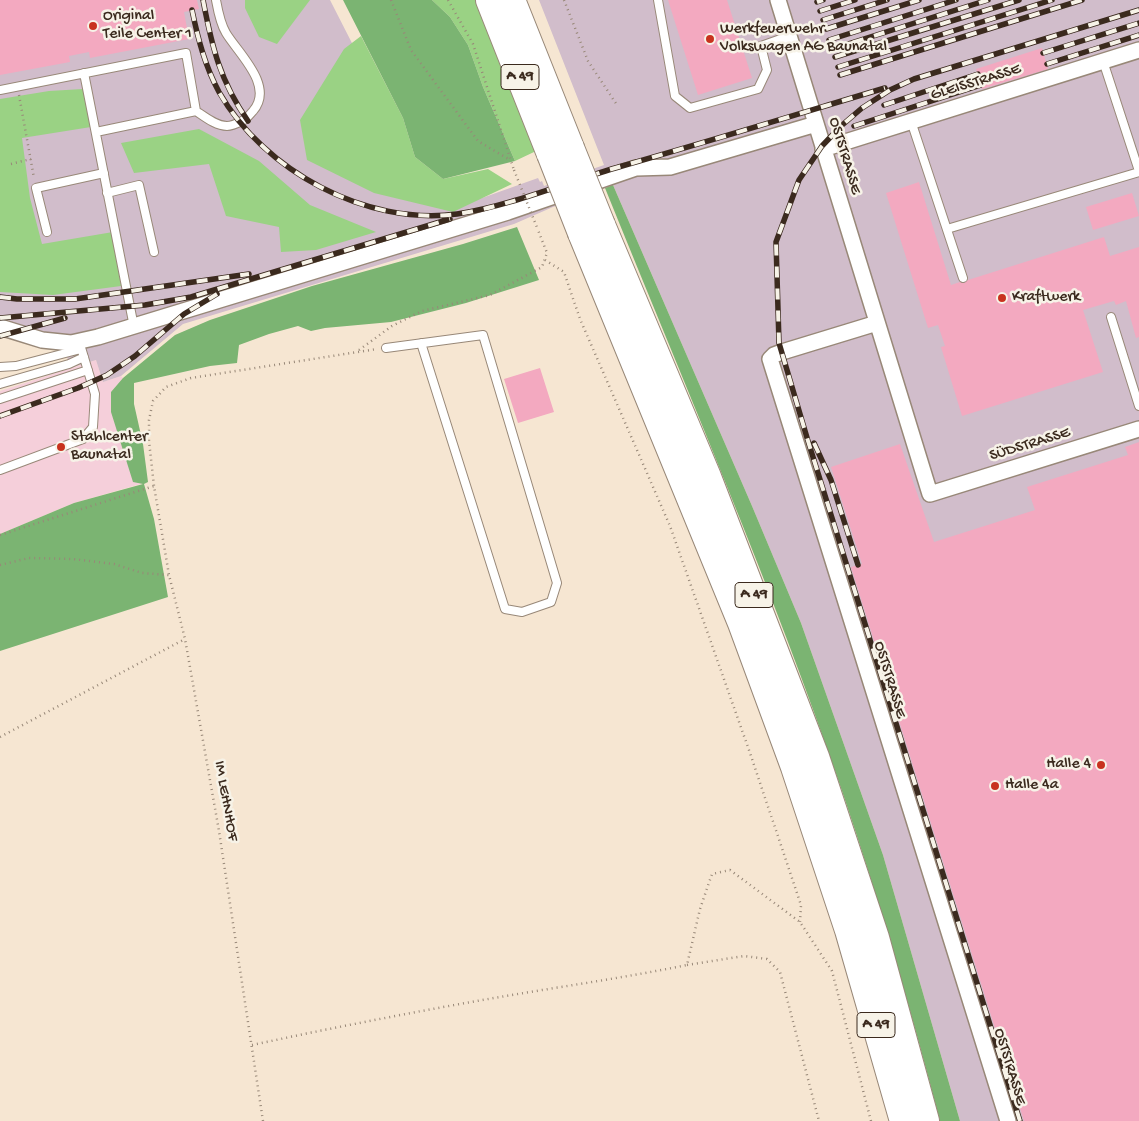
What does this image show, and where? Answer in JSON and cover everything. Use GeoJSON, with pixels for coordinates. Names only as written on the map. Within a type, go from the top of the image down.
{"type":"FeatureCollection","features":[{"type":"Feature","properties":{"kind":"highway","name":"A 49"},"geometry":{"type":"LineString","coordinates":[[490,0],[560,151],[742,623],[795,767],[849,930],[904,1121]]}},
{"type":"Feature","properties":{"kind":"highway","name":"A 49"},"geometry":{"type":"LineString","coordinates":[[512,0],[560,151]]}},
{"type":"Feature","properties":{"kind":"highway","name":"A 49"},"geometry":{"type":"LineString","coordinates":[[591,229],[707,477],[815,757],[875,938],[925,1121]]}},
{"type":"Feature","properties":{"kind":"street","name":"OSTSTRASSE"},"geometry":{"type":"LineString","coordinates":[[778,0],[930,494]]}},
{"type":"Feature","properties":{"kind":"street","name":"GLEISSTRASSE"},"geometry":{"type":"LineString","coordinates":[[823,149],[1139,50]]}},
{"type":"Feature","properties":{"kind":"street"},"geometry":{"type":"LineString","coordinates":[[0,327],[42,340],[80,345],[508,212],[636,168],[670,167],[816,124]]}},
{"type":"Feature","properties":{"kind":"street","name":"OSTSTRASSE"},"geometry":{"type":"LineString","coordinates":[[877,323],[782,352],[770,359],[1008,1121]]}},
{"type":"Feature","properties":{"kind":"street","name":"SÜDSTRASSE"},"geometry":{"type":"LineString","coordinates":[[930,494],[1139,430]]}},
{"type":"Feature","properties":{"kind":"lane"},"geometry":{"type":"LineString","coordinates":[[96,132],[196,111],[212,121],[228,126],[245,120],[256,108],[260,93],[256,78],[248,61],[225,31],[216,0]]}},
{"type":"Feature","properties":{"kind":"lane"},"geometry":{"type":"LineString","coordinates":[[658,0],[675,96],[690,108],[758,89],[767,70],[761,46],[789,36]]}},
{"type":"Feature","properties":{"kind":"lane"},"geometry":{"type":"LineString","coordinates":[[0,90],[186,54],[196,111]]}},
{"type":"Feature","properties":{"kind":"lane"},"geometry":{"type":"LineString","coordinates":[[947,229],[1139,171],[1102,61]]}},
{"type":"Feature","properties":{"kind":"lane"},"geometry":{"type":"LineString","coordinates":[[84,73],[134,327]]}},
{"type":"Feature","properties":{"kind":"lane"},"geometry":{"type":"LineString","coordinates":[[911,121],[963,278]]}},
{"type":"Feature","properties":{"kind":"lane"},"geometry":{"type":"LineString","coordinates":[[47,232],[36,188],[104,173]]}},
{"type":"Feature","properties":{"kind":"lane"},"geometry":{"type":"LineString","coordinates":[[107,193],[139,185],[154,252]]}},
{"type":"Feature","properties":{"kind":"lane"},"geometry":{"type":"LineString","coordinates":[[1111,317],[1139,406]]}},
{"type":"Feature","properties":{"kind":"lane"},"geometry":{"type":"LineString","coordinates":[[386,348],[420,343],[483,335],[557,583],[551,602],[522,612],[505,610],[420,343]]}},
{"type":"Feature","properties":{"kind":"lane"},"geometry":{"type":"LineString","coordinates":[[0,367],[16,366],[80,345],[95,394],[93,427],[83,440],[0,470]]}},
{"type":"Feature","properties":{"kind":"lane"},"geometry":{"type":"LineString","coordinates":[[0,384],[69,364],[84,357]]}},
{"type":"Feature","properties":{"kind":"lane"},"geometry":{"type":"LineString","coordinates":[[0,399],[88,370]]}},
{"type":"Feature","properties":{"kind":"path"},"geometry":{"type":"LineString","coordinates":[[391,0],[411,50],[478,141],[510,160]]}},
{"type":"Feature","properties":{"kind":"path"},"geometry":{"type":"LineString","coordinates":[[358,350],[392,326],[422,311],[490,295],[542,267],[547,253],[510,160],[473,44],[448,0]]}},
{"type":"Feature","properties":{"kind":"path"},"geometry":{"type":"LineString","coordinates":[[564,0],[588,60],[617,105]]}},
{"type":"Feature","properties":{"kind":"path"},"geometry":{"type":"LineString","coordinates":[[17,86],[36,188]]}},
{"type":"Feature","properties":{"kind":"path"},"geometry":{"type":"LineString","coordinates":[[11,164],[31,159]]}},
{"type":"Feature","properties":{"kind":"path"},"geometry":{"type":"LineString","coordinates":[[545,260],[564,272],[580,318],[670,526],[801,905],[800,922]]}},
{"type":"Feature","properties":{"kind":"path","name":"IM LEHNHOF"},"geometry":{"type":"LineString","coordinates":[[263,1121],[219,831],[185,639],[169,576],[154,486],[149,441],[149,420],[153,401],[166,387],[191,378],[358,350],[386,348]]}},
{"type":"Feature","properties":{"kind":"path"},"geometry":{"type":"LineString","coordinates":[[0,535],[154,486]]}},
{"type":"Feature","properties":{"kind":"path"},"geometry":{"type":"LineString","coordinates":[[0,565],[29,558],[73,560],[114,564],[142,573],[169,576]]}},
{"type":"Feature","properties":{"kind":"path"},"geometry":{"type":"LineString","coordinates":[[0,737],[185,639]]}},
{"type":"Feature","properties":{"kind":"path"},"geometry":{"type":"LineString","coordinates":[[687,965],[700,909],[712,874],[730,870],[800,922],[832,971],[871,1121]]}},
{"type":"Feature","properties":{"kind":"path"},"geometry":{"type":"LineString","coordinates":[[252,1045],[368,1021],[687,965],[744,956],[767,959],[780,972],[819,1121]]}},
{"type":"Feature","properties":{"kind":"shaded area"},"geometry":{"type":"Polygon","coordinates":[[[0,0],[330,0],[429,194],[450,204],[482,198],[538,178],[544,186],[604,165],[539,0],[1139,0],[1139,1121],[960,1121],[883,855],[801,623],[613,185],[553,207],[514,224],[183,324],[121,376],[103,382],[96,360],[70,368],[65,349],[0,334],[0,0]]]}},
{"type":"Feature","properties":{"kind":"shaded area","name":"Stahlcenter Baunatal"},"geometry":{"type":"Polygon","coordinates":[[[96,360],[103,382],[121,376],[123,378],[111,392],[144,483],[74,503],[0,534],[0,391],[96,360]]]}},
{"type":"Feature","properties":{"kind":"green space"},"geometry":{"type":"Polygon","coordinates":[[[245,0],[310,0],[277,44],[259,37],[245,8],[245,0]]]}},
{"type":"Feature","properties":{"kind":"green space"},"geometry":{"type":"Polygon","coordinates":[[[343,0],[432,0],[450,17],[468,45],[483,87],[515,161],[443,179],[415,157],[403,118],[343,0]]]}},
{"type":"Feature","properties":{"kind":"green space"},"geometry":{"type":"Polygon","coordinates":[[[432,0],[479,0],[540,151],[515,161],[483,87],[468,45],[450,17],[432,0]]]}},
{"type":"Feature","properties":{"kind":"green space"},"geometry":{"type":"Polygon","coordinates":[[[361,36],[403,118],[415,157],[443,179],[488,169],[512,184],[453,212],[374,193],[307,160],[300,120],[344,49],[361,36]]]}},
{"type":"Feature","properties":{"kind":"green space"},"geometry":{"type":"Polygon","coordinates":[[[83,89],[91,127],[22,138],[30,198],[42,244],[113,232],[121,286],[53,295],[0,292],[0,99],[49,91],[83,89]]]}},
{"type":"Feature","properties":{"kind":"green space"},"geometry":{"type":"Polygon","coordinates":[[[199,129],[259,161],[310,205],[376,232],[316,250],[281,252],[279,227],[226,216],[209,164],[134,173],[121,143],[199,129]]]}},
{"type":"Feature","properties":{"kind":"green space"},"geometry":{"type":"Polygon","coordinates":[[[613,185],[801,623],[883,855],[960,1121],[940,1121],[894,955],[842,791],[758,563],[605,188],[613,185]]]}},
{"type":"Feature","properties":{"kind":"green space"},"geometry":{"type":"Polygon","coordinates":[[[517,227],[539,280],[466,303],[391,322],[311,331],[298,326],[239,345],[237,363],[210,366],[134,383],[134,404],[143,444],[148,482],[144,484],[154,519],[168,597],[0,651],[0,534],[74,503],[143,484],[133,482],[111,412],[111,392],[123,378],[175,335],[210,320],[312,286],[517,227]]]}},
{"type":"Feature","properties":{"kind":"building","name":"Original Teile Center 1"},"geometry":{"type":"Polygon","coordinates":[[[0,0],[197,0],[199,9],[184,12],[189,39],[90,58],[89,52],[69,56],[70,62],[0,75],[0,0]]]}},
{"type":"Feature","properties":{"kind":"building","name":"Werkfeuerwehr Volkswagen AG Baunatal"},"geometry":{"type":"Polygon","coordinates":[[[668,0],[727,0],[752,78],[698,95],[668,0]]]}},
{"type":"Feature","properties":{"kind":"building"},"geometry":{"type":"Polygon","coordinates":[[[1042,48],[1048,69],[982,89],[976,69],[1042,48]]]}},
{"type":"Feature","properties":{"kind":"building","name":"Kraftwerk"},"geometry":{"type":"Polygon","coordinates":[[[919,182],[951,285],[960,282],[964,283],[968,280],[1104,237],[1110,256],[1139,247],[1139,337],[1136,338],[1126,301],[1116,305],[1114,301],[1083,310],[1103,372],[962,416],[941,347],[945,346],[938,325],[928,328],[886,193],[919,182]]]}},
{"type":"Feature","properties":{"kind":"building"},"geometry":{"type":"Polygon","coordinates":[[[1132,193],[1139,216],[1093,230],[1086,207],[1132,193]]]}},
{"type":"Feature","properties":{"kind":"building"},"geometry":{"type":"Polygon","coordinates":[[[540,368],[554,412],[518,423],[504,379],[540,368]]]}},
{"type":"Feature","properties":{"kind":"building","name":"Halle 4a"},"geometry":{"type":"Polygon","coordinates":[[[1139,442],[1139,1121],[1024,1121],[851,567],[862,564],[831,467],[900,444],[934,542],[1035,510],[1027,487],[1128,455],[1125,447],[1139,442]]]}},
{"type":"Feature","properties":{"kind":"railway"},"geometry":{"type":"LineString","coordinates":[[203,0],[218,63],[230,92],[248,121]]}},
{"type":"Feature","properties":{"kind":"railway"},"geometry":{"type":"LineString","coordinates":[[817,2],[823,0]]}},
{"type":"Feature","properties":{"kind":"railway"},"geometry":{"type":"LineString","coordinates":[[820,11],[855,0]]}},
{"type":"Feature","properties":{"kind":"railway"},"geometry":{"type":"LineString","coordinates":[[823,20],[887,0]]}},
{"type":"Feature","properties":{"kind":"railway"},"geometry":{"type":"LineString","coordinates":[[826,29],[919,0]]}},
{"type":"Feature","properties":{"kind":"railway"},"geometry":{"type":"LineString","coordinates":[[829,40],[956,0]]}},
{"type":"Feature","properties":{"kind":"railway"},"geometry":{"type":"LineString","coordinates":[[832,49],[988,0]]}},
{"type":"Feature","properties":{"kind":"railway"},"geometry":{"type":"LineString","coordinates":[[835,57],[1019,0]]}},
{"type":"Feature","properties":{"kind":"railway"},"geometry":{"type":"LineString","coordinates":[[838,67],[1052,0]]}},
{"type":"Feature","properties":{"kind":"railway"},"geometry":{"type":"LineString","coordinates":[[840,75],[1082,0]]}},
{"type":"Feature","properties":{"kind":"railway"},"geometry":{"type":"LineString","coordinates":[[192,10],[203,52],[219,92],[238,120],[262,146],[290,168],[321,187],[354,202],[388,211],[422,215],[457,214],[498,205],[885,88]]}},
{"type":"Feature","properties":{"kind":"railway"},"geometry":{"type":"LineString","coordinates":[[1020,1121],[779,343],[776,242],[799,180],[822,146],[862,108],[890,90],[914,79],[1139,10]]}},
{"type":"Feature","properties":{"kind":"railway"},"geometry":{"type":"LineString","coordinates":[[1043,53],[1139,23]]}},
{"type":"Feature","properties":{"kind":"railway"},"geometry":{"type":"LineString","coordinates":[[1047,64],[1139,35]]}},
{"type":"Feature","properties":{"kind":"railway"},"geometry":{"type":"LineString","coordinates":[[884,105],[978,74]]}},
{"type":"Feature","properties":{"kind":"railway"},"geometry":{"type":"LineString","coordinates":[[854,126],[981,85]]}},
{"type":"Feature","properties":{"kind":"railway"},"geometry":{"type":"LineString","coordinates":[[0,318],[145,305],[191,297],[450,219]]}},
{"type":"Feature","properties":{"kind":"railway"},"geometry":{"type":"LineString","coordinates":[[0,297],[17,299],[75,299],[249,274]]}},
{"type":"Feature","properties":{"kind":"railway"},"geometry":{"type":"LineString","coordinates":[[0,416],[78,388],[107,375],[135,356],[184,314],[217,294]]}},
{"type":"Feature","properties":{"kind":"railway"},"geometry":{"type":"LineString","coordinates":[[0,336],[65,318]]}},
{"type":"Feature","properties":{"kind":"railway"},"geometry":{"type":"LineString","coordinates":[[814,443],[831,480],[858,565]]}},
{"type":"Feature","properties":{"kind":"place","name":"Original Teile Center 1"},"geometry":{"type":"Point","coordinates":[93,26]}},
{"type":"Feature","properties":{"kind":"place","name":"Werkfeuerwehr Volkswagen AG Baunatal"},"geometry":{"type":"Point","coordinates":[710,39]}},
{"type":"Feature","properties":{"kind":"place","name":"Kraftwerk"},"geometry":{"type":"Point","coordinates":[1002,298]}},
{"type":"Feature","properties":{"kind":"place","name":"Stahlcenter Baunatal"},"geometry":{"type":"Point","coordinates":[61,447]}},
{"type":"Feature","properties":{"kind":"place","name":"Halle 4"},"geometry":{"type":"Point","coordinates":[1101,765]}},
{"type":"Feature","properties":{"kind":"place","name":"Halle 4a"},"geometry":{"type":"Point","coordinates":[995,786]}}]}
